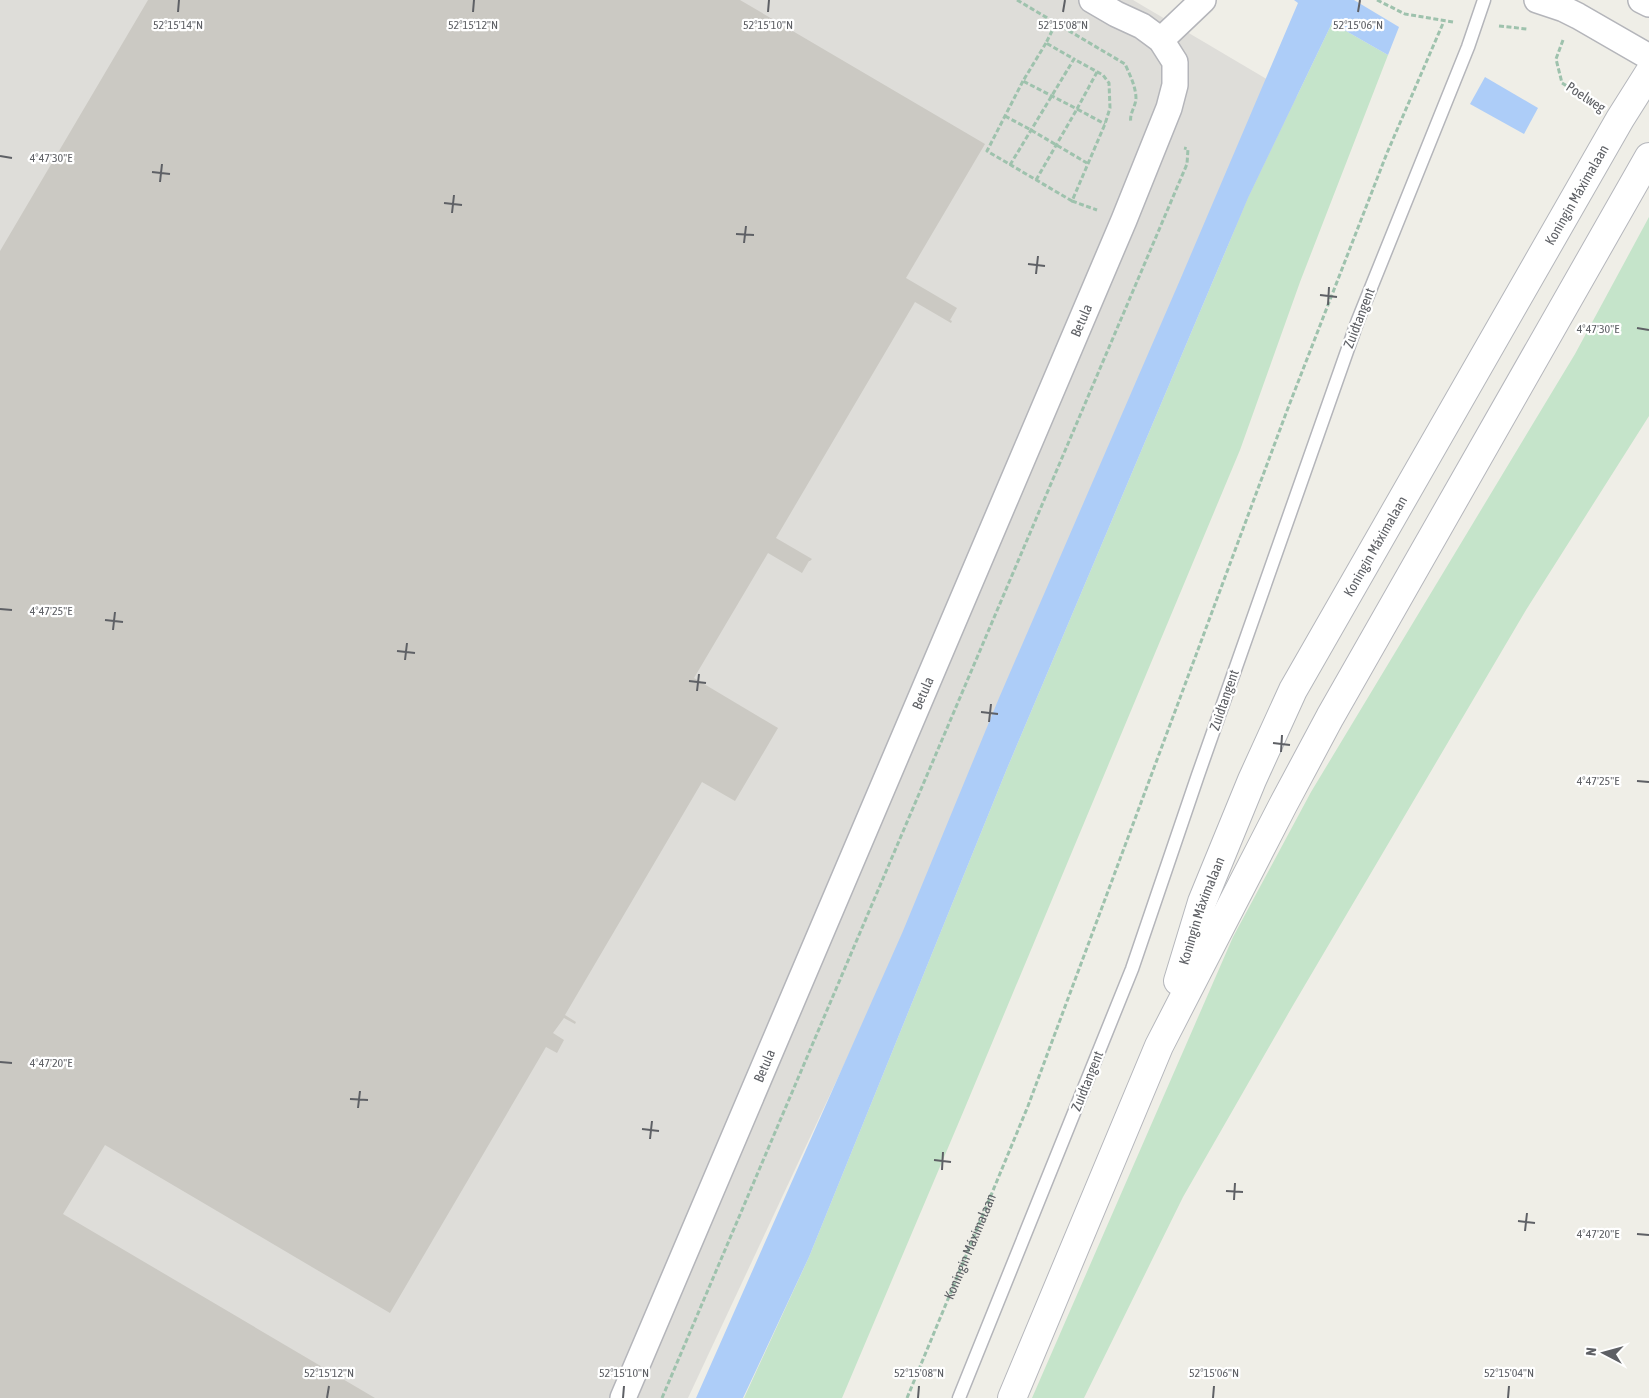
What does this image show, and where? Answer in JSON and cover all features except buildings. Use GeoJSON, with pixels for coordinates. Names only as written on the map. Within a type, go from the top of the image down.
{"type":"FeatureCollection","features":[{"type":"Feature","properties":{"kind":"main road","name":"Koningin Máximalaan"},"geometry":{"type":"LineString","coordinates":[[1159,1046],[1202,902],[1252,780],[1293,690],[1620,119],[1649,73]]}},
{"type":"Feature","properties":{"kind":"main road","name":"Koningin Máximalaan"},"geometry":{"type":"LineString","coordinates":[[1012,1398],[1159,1046],[1330,717],[1649,156]]}},
{"type":"Feature","properties":{"kind":"street"},"geometry":{"type":"LineString","coordinates":[[1092,0],[1142,26],[1161,40],[1204,0]]}},
{"type":"Feature","properties":{"kind":"street"},"geometry":{"type":"LineString","coordinates":[[1537,0],[1564,8],[1649,57]]}},
{"type":"Feature","properties":{"kind":"street"},"geometry":{"type":"LineString","coordinates":[[1641,0],[1649,4]]}},
{"type":"Feature","properties":{"kind":"street","name":"Betula"},"geometry":{"type":"LineString","coordinates":[[623,1398],[1108,256],[1169,108],[1175,85],[1175,62],[1161,40]]}},
{"type":"Feature","properties":{"kind":"lane","name":"Zuidtangent"},"geometry":{"type":"LineString","coordinates":[[959,1398],[1132,969],[1358,320],[1468,47],[1484,0]]}},
{"type":"Feature","properties":{"kind":"path"},"geometry":{"type":"LineString","coordinates":[[1017,0],[1072,32]]}},
{"type":"Feature","properties":{"kind":"path","name":"Koningin Máximalaan"},"geometry":{"type":"LineString","coordinates":[[907,1398],[1028,1106],[1288,408],[1380,171],[1444,21]]}},
{"type":"Feature","properties":{"kind":"path"},"geometry":{"type":"LineString","coordinates":[[1046,43],[1103,75],[1108,83],[1110,108],[1072,201],[987,151],[1023,81],[1056,23]]}},
{"type":"Feature","properties":{"kind":"path","name":"Poelweg"},"geometry":{"type":"LineString","coordinates":[[1564,39],[1556,59],[1562,83],[1620,119]]}},
{"type":"Feature","properties":{"kind":"path"},"geometry":{"type":"LineString","coordinates":[[1010,165],[1074,59]]}},
{"type":"Feature","properties":{"kind":"path"},"geometry":{"type":"LineString","coordinates":[[1036,180],[1098,72]]}},
{"type":"Feature","properties":{"kind":"path"},"geometry":{"type":"LineString","coordinates":[[1023,81],[1105,124]]}},
{"type":"Feature","properties":{"kind":"path"},"geometry":{"type":"LineString","coordinates":[[1005,116],[1087,163]]}},
{"type":"Feature","properties":{"kind":"shaded area"},"geometry":{"type":"Polygon","coordinates":[[[0,0],[1133,0],[1297,97],[688,1398],[0,1398],[0,0]]]}},
{"type":"Feature","properties":{"kind":"green space"},"geometry":{"type":"Polygon","coordinates":[[[1332,23],[1388,55],[1300,282],[1240,450],[842,1398],[744,1398],[809,1257],[1006,771],[1248,198],[1332,23]]]}},
{"type":"Feature","properties":{"kind":"green space"},"geometry":{"type":"Polygon","coordinates":[[[1649,217],[1649,416],[1526,610],[1292,1007],[1183,1197],[1084,1398],[1032,1398],[1233,937],[1311,792],[1575,354],[1649,217]]]}},
{"type":"Feature","properties":{"kind":"water"},"geometry":{"type":"Polygon","coordinates":[[[1294,0],[1354,0],[1399,27],[1388,55],[1332,23],[1248,198],[1006,771],[809,1257],[743,1398],[696,1398],[903,931],[999,698],[1298,3],[1294,0]]]}},
{"type":"Feature","properties":{"kind":"water"},"geometry":{"type":"Polygon","coordinates":[[[1485,77],[1538,108],[1524,134],[1470,104],[1485,77]]]}}]}
